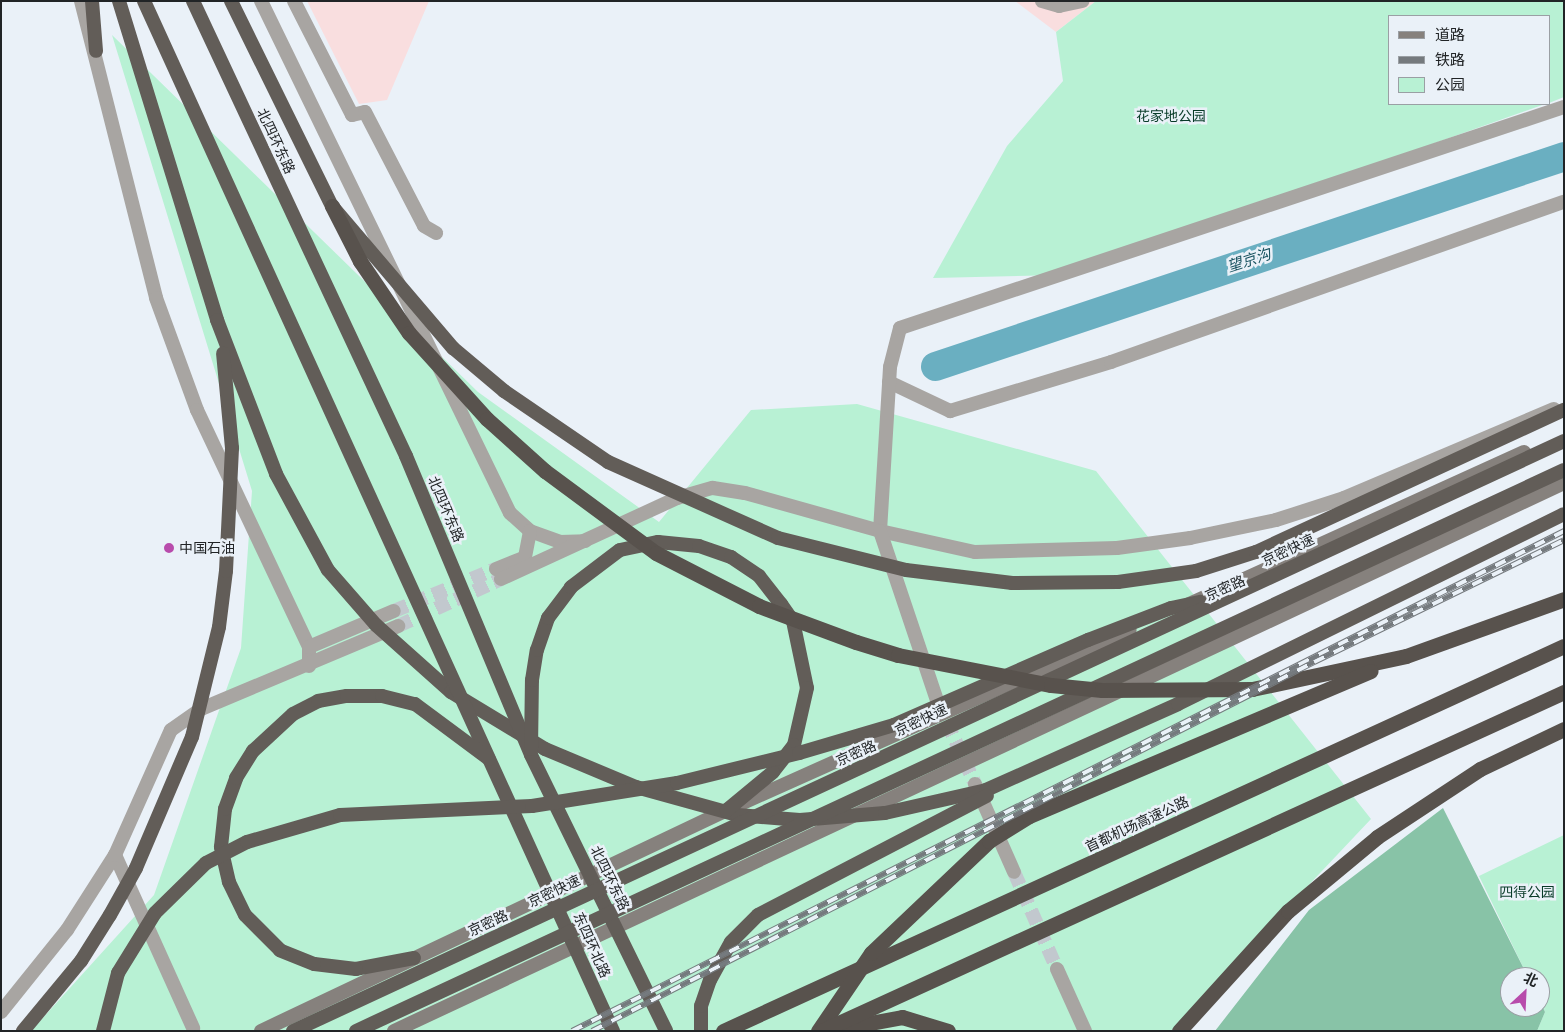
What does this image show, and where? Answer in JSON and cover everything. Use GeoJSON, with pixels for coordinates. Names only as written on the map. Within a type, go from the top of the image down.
{"type":"FeatureCollection","features":[{"type":"Feature","properties":{"kind":"highway"},"geometry":{"type":"LineString","coordinates":[[92,1],[96,51]]}},
{"type":"Feature","properties":{"kind":"highway"},"geometry":{"type":"LineString","coordinates":[[119,1],[217,320],[276,474],[328,570],[418,666],[450,692],[544,749],[636,787],[708,808],[800,820],[852,818],[942,802],[986,790],[1178,704],[1564,514]]}},
{"type":"Feature","properties":{"kind":"highway"},"geometry":{"type":"LineString","coordinates":[[144,1],[493,763]]}},
{"type":"Feature","properties":{"kind":"highway","name":"北四环东路"},"geometry":{"type":"LineString","coordinates":[[193,1],[406,456],[531,756],[666,1031]]}},
{"type":"Feature","properties":{"kind":"highway"},"geometry":{"type":"LineString","coordinates":[[231,1],[360,261],[409,334],[488,419],[545,471],[656,553],[759,606],[898,655],[1033,682],[1102,690],[1252,689],[1406,656]]}},
{"type":"Feature","properties":{"kind":"highway"},"geometry":{"type":"LineString","coordinates":[[332,206],[453,348],[504,391],[608,462],[778,538],[906,570],[1062,584],[1196,571],[1256,552],[1564,410]]}},
{"type":"Feature","properties":{"kind":"highway"},"geometry":{"type":"LineString","coordinates":[[23,1031],[81,961],[110,914],[136,868],[192,737],[219,627],[232,448],[230,389],[217,320]]}},
{"type":"Feature","properties":{"kind":"highway","name":"京密快速"},"geometry":{"type":"LineString","coordinates":[[293,1031],[1220,599],[1564,441]]}},
{"type":"Feature","properties":{"kind":"highway"},"geometry":{"type":"LineString","coordinates":[[356,1031],[1564,470]]}},
{"type":"Feature","properties":{"kind":"highway"},"geometry":{"type":"LineString","coordinates":[[531,756],[532,680],[548,618],[571,587],[620,550],[658,542],[698,546],[731,556],[759,576],[782,604],[794,621],[802,652],[807,688],[794,745],[773,772],[727,810]]}},
{"type":"Feature","properties":{"kind":"highway"},"geometry":{"type":"LineString","coordinates":[[820,1031],[871,953],[989,841],[1030,816],[1406,656],[1564,598]]}},
{"type":"Feature","properties":{"kind":"highway"},"geometry":{"type":"LineString","coordinates":[[103,1031],[118,974],[155,913],[206,863],[247,842],[340,815],[532,806],[677,783],[799,753],[894,725],[1171,608],[1220,599]]}},
{"type":"Feature","properties":{"kind":"highway","name":"首都机场高速公路"},"geometry":{"type":"LineString","coordinates":[[724,1031],[1564,646]]}},
{"type":"Feature","properties":{"kind":"highway"},"geometry":{"type":"LineString","coordinates":[[820,1031],[1564,692]]}},
{"type":"Feature","properties":{"kind":"highway"},"geometry":{"type":"LineString","coordinates":[[414,958],[356,969],[314,964],[280,950],[245,915],[229,882],[221,847],[224,809],[253,751],[273,730],[318,701],[382,696],[415,704],[493,763]]}},
{"type":"Feature","properties":{"kind":"highway"},"geometry":{"type":"LineString","coordinates":[[1180,1031],[1288,911],[1377,837],[1480,769],[1564,729]]}},
{"type":"Feature","properties":{"kind":"highway"},"geometry":{"type":"LineString","coordinates":[[701,1031],[701,1006],[710,980],[731,942],[758,915],[1056,760]]}},
{"type":"Feature","properties":{"kind":"highway","name":"东四环北路"},"geometry":{"type":"LineString","coordinates":[[493,763],[613,1031]]}},
{"type":"Feature","properties":{"kind":"highway"},"geometry":{"type":"LineString","coordinates":[[832,1031],[902,1017],[948,1031]]}},
{"type":"Feature","properties":{"kind":"main road","name":"京密路"},"geometry":{"type":"LineString","coordinates":[[261,1031],[727,810],[1564,434]]}},
{"type":"Feature","properties":{"kind":"main road"},"geometry":{"type":"LineString","coordinates":[[394,1031],[1564,483]]}},
{"type":"Feature","properties":{"kind":"street"},"geometry":{"type":"LineString","coordinates":[[81,1],[96,51],[156,298],[197,410],[309,647],[309,666]]}},
{"type":"Feature","properties":{"kind":"street"},"geometry":{"type":"LineString","coordinates":[[261,1],[510,513],[530,532],[560,542],[585,541]]}},
{"type":"Feature","properties":{"kind":"street"},"geometry":{"type":"LineString","coordinates":[[294,1],[352,115],[365,112],[424,226],[436,233]]}},
{"type":"Feature","properties":{"kind":"street"},"geometry":{"type":"LineString","coordinates":[[1042,1],[1067,6],[1082,1]]}},
{"type":"Feature","properties":{"kind":"street"},"geometry":{"type":"LineString","coordinates":[[936,700],[880,531],[889,382],[900,328],[1564,107]]}},
{"type":"Feature","properties":{"kind":"street"},"geometry":{"type":"LineString","coordinates":[[889,382],[950,411],[1112,362],[1564,202]]}},
{"type":"Feature","properties":{"kind":"street"},"geometry":{"type":"LineString","coordinates":[[530,532],[525,557],[498,574],[585,541],[677,498],[713,488],[880,531],[975,552],[1117,548],[1190,538],[1276,520],[1344,498],[1564,405]]}},
{"type":"Feature","properties":{"kind":"street"},"geometry":{"type":"LineString","coordinates":[[309,647],[394,612]]}},
{"type":"Feature","properties":{"kind":"street"},"geometry":{"type":"LineString","coordinates":[[1,1012],[67,930],[115,855],[171,730],[201,709],[309,666],[398,626]]}},
{"type":"Feature","properties":{"kind":"street"},"geometry":{"type":"LineString","coordinates":[[974,784],[1014,872]]}},
{"type":"Feature","properties":{"kind":"street"},"geometry":{"type":"LineString","coordinates":[[115,855],[193,1028]]}},
{"type":"Feature","properties":{"kind":"street"},"geometry":{"type":"LineString","coordinates":[[1057,969],[1085,1031]]}},
{"type":"Feature","properties":{"kind":"shaded area"},"geometry":{"type":"Polygon","coordinates":[[[307,1],[429,1],[387,100],[359,104],[307,1]]]}},
{"type":"Feature","properties":{"kind":"shaded area"},"geometry":{"type":"Polygon","coordinates":[[[1015,1],[1096,1],[1056,32],[1015,1]]]}},
{"type":"Feature","properties":{"kind":"green space","name":"花家地公园"},"geometry":{"type":"Polygon","coordinates":[[[1096,1],[1564,1],[1564,97],[1550,103],[1550,15],[1388,15],[1388,105],[1542,105],[1063,275],[933,278],[1007,146],[1063,81],[1056,32],[1096,1]]]}},
{"type":"Feature","properties":{"kind":"green space"},"geometry":{"type":"Polygon","coordinates":[[[112,35],[478,392],[659,522],[751,410],[857,404],[1096,471],[1371,819],[1171,1031],[31,1031],[154,895],[241,648],[252,491],[112,35]]]}},
{"type":"Feature","properties":{"kind":"green space"},"geometry":{"type":"Polygon","coordinates":[[[1443,808],[1523,967],[1500,967],[1500,1017],[1543,1017],[1537,1031],[1215,1031],[1309,910],[1443,808]]]}},
{"type":"Feature","properties":{"kind":"green space","name":"四得公园"},"geometry":{"type":"Polygon","coordinates":[[[1564,835],[1564,1031],[1537,1031],[1543,1017],[1550,1017],[1550,967],[1523,967],[1479,876],[1564,835]]]}},
{"type":"Feature","properties":{"kind":"waterway","name":"望京沟"},"geometry":{"type":"LineString","coordinates":[[935,366],[1564,156]]}},
{"type":"Feature","properties":{"kind":"tunnel"},"geometry":{"type":"LineString","coordinates":[[394,611],[496,569]]}},
{"type":"Feature","properties":{"kind":"tunnel"},"geometry":{"type":"LineString","coordinates":[[398,626],[501,579]]}},
{"type":"Feature","properties":{"kind":"tunnel"},"geometry":{"type":"LineString","coordinates":[[938,703],[975,784]]}},
{"type":"Feature","properties":{"kind":"tunnel"},"geometry":{"type":"LineString","coordinates":[[1014,872],[1057,969]]}},
{"type":"Feature","properties":{"kind":"railway"},"geometry":{"type":"LineString","coordinates":[[572,1031],[1564,531]]}},
{"type":"Feature","properties":{"kind":"railway"},"geometry":{"type":"LineString","coordinates":[[592,1031],[1314,662],[1564,540]]}},
{"type":"Feature","properties":{"kind":"place","name":"中国石油"},"geometry":{"type":"Point","coordinates":[169,548]}}]}
